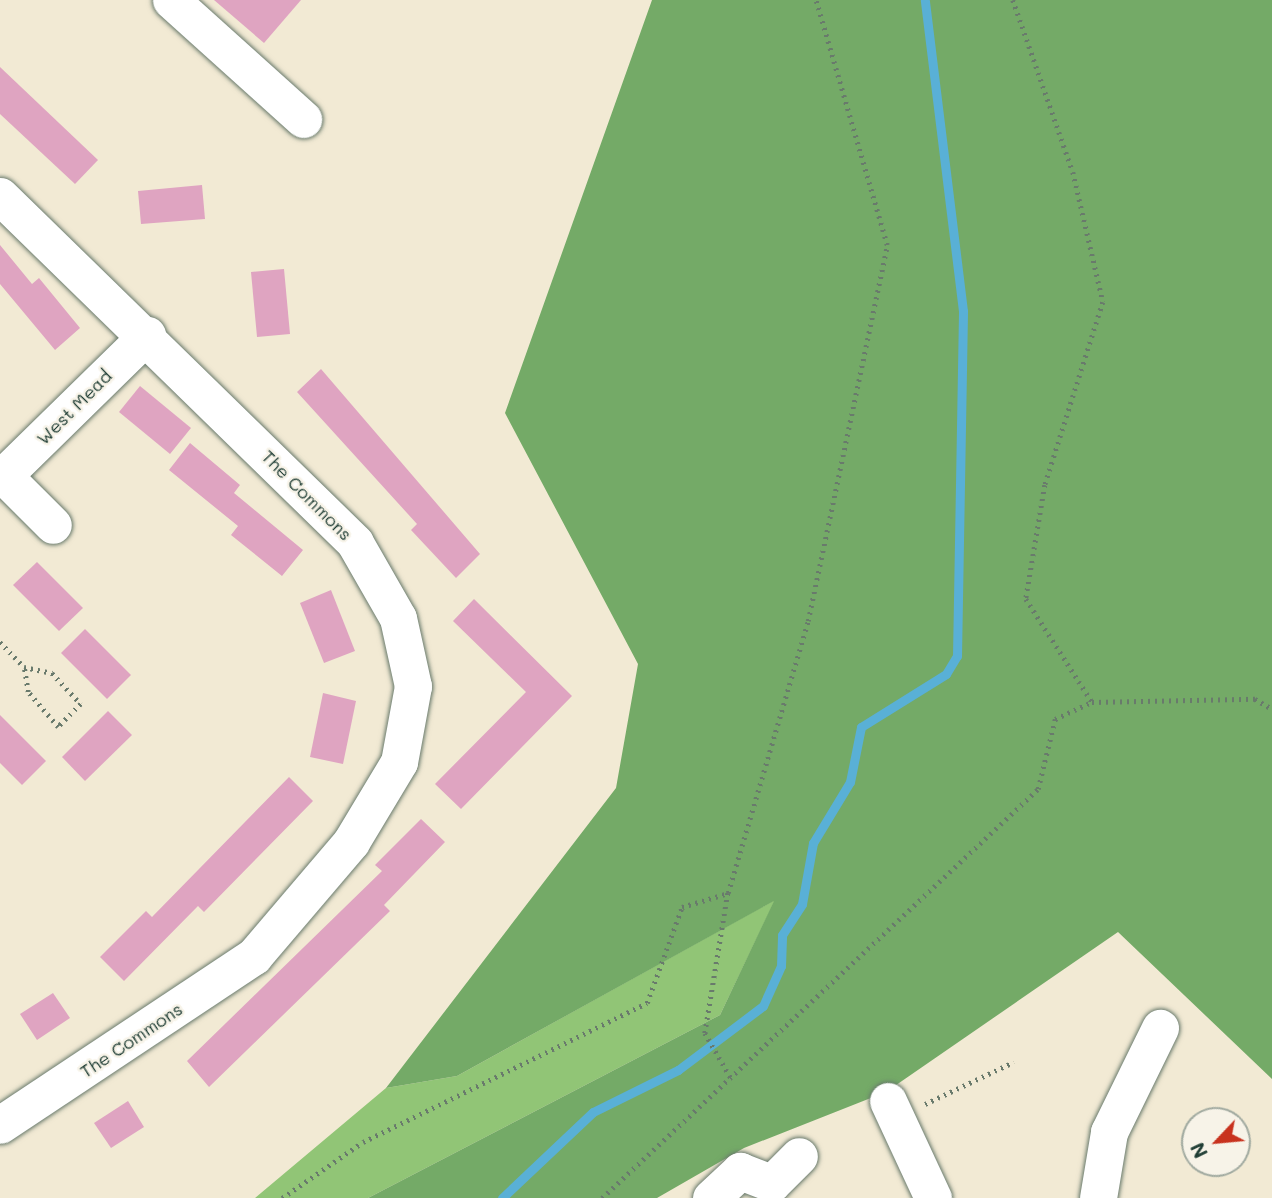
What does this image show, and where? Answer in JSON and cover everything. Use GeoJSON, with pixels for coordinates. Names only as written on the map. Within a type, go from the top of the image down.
{"type":"FeatureCollection","features":[{"type":"Feature","properties":{"kind":"street"},"geometry":{"type":"LineString","coordinates":[[171,0],[303,119]]}},
{"type":"Feature","properties":{"kind":"street","name":"The Commons"},"geometry":{"type":"LineString","coordinates":[[0,196],[147,335],[355,543],[398,618],[413,686],[399,762],[351,842],[254,956],[0,1125]]}},
{"type":"Feature","properties":{"kind":"street","name":"West Mead"},"geometry":{"type":"LineString","coordinates":[[2,478],[147,335]]}},
{"type":"Feature","properties":{"kind":"street"},"geometry":{"type":"LineString","coordinates":[[2,478],[53,524]]}},
{"type":"Feature","properties":{"kind":"street"},"geometry":{"type":"LineString","coordinates":[[1098,1198],[1109,1132],[1160,1028]]}},
{"type":"Feature","properties":{"kind":"street"},"geometry":{"type":"LineString","coordinates":[[892,1109],[933,1198]]}},
{"type":"Feature","properties":{"kind":"street"},"geometry":{"type":"LineString","coordinates":[[711,1198],[740,1171],[772,1183],[799,1156]]}},
{"type":"Feature","properties":{"kind":"path"},"geometry":{"type":"LineString","coordinates":[[732,1078],[705,1033],[728,893],[808,621],[887,245],[816,0]]}},
{"type":"Feature","properties":{"kind":"path"},"geometry":{"type":"LineString","coordinates":[[1013,0],[1073,172],[1103,302],[1045,485],[1026,599],[1092,702]]}},
{"type":"Feature","properties":{"kind":"path"},"geometry":{"type":"LineString","coordinates":[[0,642],[24,667],[52,673],[81,704],[58,727],[28,692],[24,667]]}},
{"type":"Feature","properties":{"kind":"path"},"geometry":{"type":"LineString","coordinates":[[603,1198],[1038,789],[1055,719],[1092,702],[1255,699],[1272,709]]}},
{"type":"Feature","properties":{"kind":"path"},"geometry":{"type":"LineString","coordinates":[[282,1198],[363,1142],[647,1003],[682,907],[728,893]]}},
{"type":"Feature","properties":{"kind":"path"},"geometry":{"type":"LineString","coordinates":[[892,1109],[1014,1062]]}},
{"type":"Feature","properties":{"kind":"green space"},"geometry":{"type":"Polygon","coordinates":[[[652,0],[1272,0],[1272,1079],[1118,932],[886,1092],[744,1148],[657,1198],[368,1198],[720,1015],[774,901],[457,1076],[386,1088],[616,788],[638,664],[505,413],[652,0]]]}},
{"type":"Feature","properties":{"kind":"green space"},"geometry":{"type":"Polygon","coordinates":[[[775,900],[720,1015],[368,1198],[255,1198],[386,1088],[457,1076],[775,900]]]}},
{"type":"Feature","properties":{"kind":"building"},"geometry":{"type":"Polygon","coordinates":[[[214,0],[301,0],[264,43],[214,0]]]}},
{"type":"Feature","properties":{"kind":"building"},"geometry":{"type":"Polygon","coordinates":[[[0,67],[98,160],[75,184],[0,114],[0,67]]]}},
{"type":"Feature","properties":{"kind":"building"},"geometry":{"type":"Polygon","coordinates":[[[202,185],[205,219],[141,224],[138,191],[202,185]]]}},
{"type":"Feature","properties":{"kind":"building"},"geometry":{"type":"Polygon","coordinates":[[[0,245],[32,284],[39,278],[80,328],[55,350],[0,284],[0,245]]]}},
{"type":"Feature","properties":{"kind":"building"},"geometry":{"type":"Polygon","coordinates":[[[284,269],[290,334],[257,337],[251,272],[284,269]]]}},
{"type":"Feature","properties":{"kind":"building"},"geometry":{"type":"Polygon","coordinates":[[[321,369],[480,554],[456,578],[411,530],[417,524],[297,392],[321,369]]]}},
{"type":"Feature","properties":{"kind":"building"},"geometry":{"type":"Polygon","coordinates":[[[140,386],[191,428],[170,454],[119,412],[140,386]]]}},
{"type":"Feature","properties":{"kind":"building"},"geometry":{"type":"Polygon","coordinates":[[[190,443],[240,485],[234,493],[303,550],[282,576],[231,535],[238,526],[169,470],[190,443]]]}},
{"type":"Feature","properties":{"kind":"building"},"geometry":{"type":"Polygon","coordinates":[[[37,562],[83,608],[59,631],[13,585],[37,562]]]}},
{"type":"Feature","properties":{"kind":"building"},"geometry":{"type":"Polygon","coordinates":[[[331,590],[355,651],[324,663],[300,603],[331,590]]]}},
{"type":"Feature","properties":{"kind":"building"},"geometry":{"type":"Polygon","coordinates":[[[474,599],[572,696],[461,809],[435,784],[526,692],[453,621],[474,599]]]}},
{"type":"Feature","properties":{"kind":"building"},"geometry":{"type":"Polygon","coordinates":[[[85,629],[131,675],[107,699],[61,653],[85,629]]]}},
{"type":"Feature","properties":{"kind":"building"},"geometry":{"type":"Polygon","coordinates":[[[323,693],[356,701],[343,764],[310,757],[323,693]]]}},
{"type":"Feature","properties":{"kind":"building"},"geometry":{"type":"Polygon","coordinates":[[[108,711],[132,735],[85,781],[62,757],[108,711]]]}},
{"type":"Feature","properties":{"kind":"building"},"geometry":{"type":"Polygon","coordinates":[[[0,715],[46,761],[22,785],[0,763],[0,715]]]}},
{"type":"Feature","properties":{"kind":"building"},"geometry":{"type":"Polygon","coordinates":[[[289,777],[313,801],[204,912],[198,906],[124,981],[100,957],[146,911],[152,917],[289,777]]]}},
{"type":"Feature","properties":{"kind":"building"},"geometry":{"type":"Polygon","coordinates":[[[421,819],[445,842],[384,905],[390,911],[209,1087],[187,1061],[382,871],[375,865],[421,819]]]}},
{"type":"Feature","properties":{"kind":"building"},"geometry":{"type":"Polygon","coordinates":[[[53,993],[70,1018],[37,1040],[20,1014],[53,993]]]}},
{"type":"Feature","properties":{"kind":"building"},"geometry":{"type":"Polygon","coordinates":[[[128,1101],[144,1127],[111,1148],[94,1123],[128,1101]]]}},
{"type":"Feature","properties":{"kind":"waterway"},"geometry":{"type":"LineString","coordinates":[[502,1198],[593,1112],[678,1070],[763,1006],[781,966],[782,935],[802,904],[813,843],[850,782],[861,727],[946,674],[957,656],[963,311],[925,0]]}}]}
